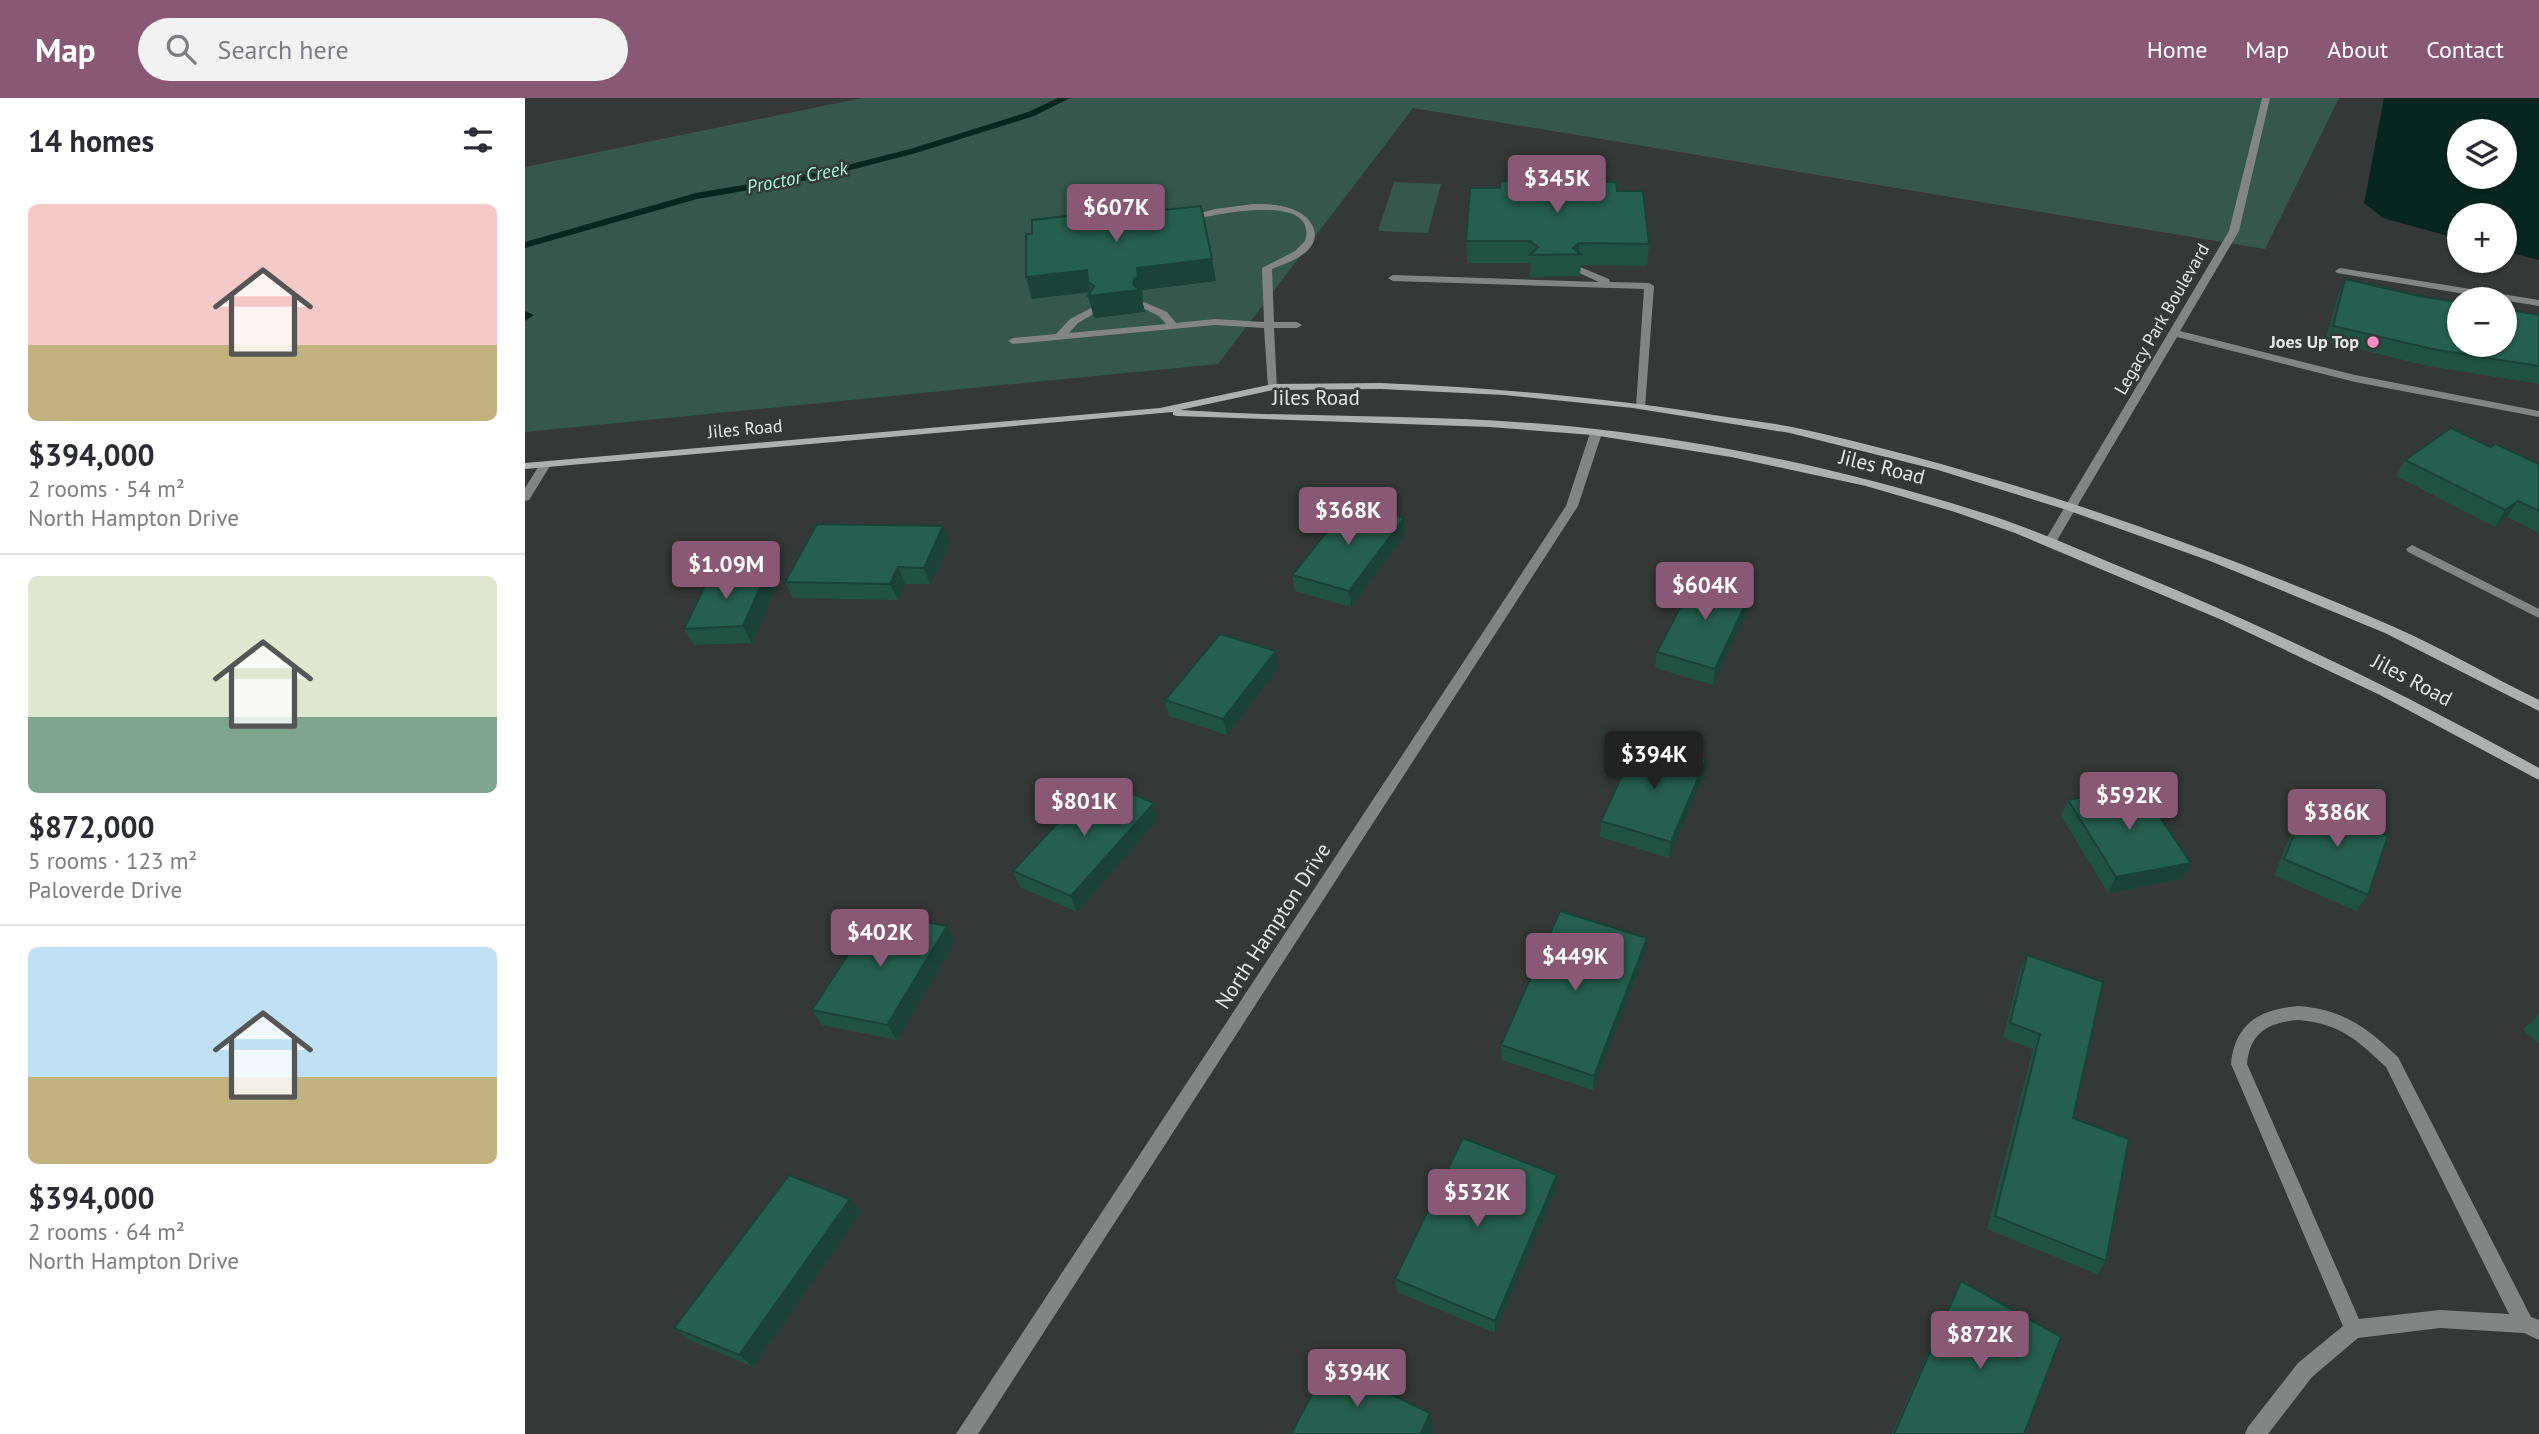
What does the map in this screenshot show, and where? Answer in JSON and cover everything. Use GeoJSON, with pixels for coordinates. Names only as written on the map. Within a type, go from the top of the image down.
{"type":"FeatureCollection","features":[{"type":"Feature","properties":{"kind":"street","name":"Legacy Park Boulevard"},"geometry":{"type":"LineString","coordinates":[[2050,542],[2234,231],[2266,98]]}},
{"type":"Feature","properties":{"kind":"street"},"geometry":{"type":"LineString","coordinates":[[1177,220],[1243,208],[1289,209],[1306,219],[1312,231],[1310,242],[1301,252],[1267,268],[1273,387]]}},
{"type":"Feature","properties":{"kind":"street"},"geometry":{"type":"LineString","coordinates":[[1493,281],[1530,269]]}},
{"type":"Feature","properties":{"kind":"street"},"geometry":{"type":"LineString","coordinates":[[1580,270],[1614,284]]}},
{"type":"Feature","properties":{"kind":"street"},"geometry":{"type":"LineString","coordinates":[[2340,271],[2539,303]]}},
{"type":"Feature","properties":{"kind":"street"},"geometry":{"type":"LineString","coordinates":[[1393,278],[1649,286],[1641,406]]}},
{"type":"Feature","properties":{"kind":"street"},"geometry":{"type":"LineString","coordinates":[[1144,305],[1163,314],[1173,326]]}},
{"type":"Feature","properties":{"kind":"street"},"geometry":{"type":"LineString","coordinates":[[1059,337],[1074,321],[1093,310]]}},
{"type":"Feature","properties":{"kind":"street"},"geometry":{"type":"LineString","coordinates":[[1013,341],[1215,322],[1297,325]]}},
{"type":"Feature","properties":{"kind":"street"},"geometry":{"type":"LineString","coordinates":[[2175,333],[2259,357],[2470,403],[2539,414]]}},
{"type":"Feature","properties":{"kind":"street","name":"Jiles Road"},"geometry":{"type":"LineString","coordinates":[[525,468],[1160,411],[1273,387],[1381,386],[1504,392],[1641,406],[1790,429],[1942,467],[2071,507],[2214,558],[2390,630],[2539,706]]}},
{"type":"Feature","properties":{"kind":"street","name":"Jiles Road"},"geometry":{"type":"LineString","coordinates":[[1160,411],[1275,420],[1392,419],[1508,424],[1596,433],[1698,448],[1875,485],[1961,509],[2050,542],[2230,616],[2344,668],[2539,775]]}},
{"type":"Feature","properties":{"kind":"street","name":"North Hampton Drive"},"geometry":{"type":"LineString","coordinates":[[966,1434],[1572,506],[1596,433]]}},
{"type":"Feature","properties":{"kind":"street"},"geometry":{"type":"LineString","coordinates":[[525,497],[544,466]]}},
{"type":"Feature","properties":{"kind":"street"},"geometry":{"type":"LineString","coordinates":[[2412,549],[2539,614]]}},
{"type":"Feature","properties":{"kind":"street"},"geometry":{"type":"LineString","coordinates":[[2354,1329],[2239,1064],[2243,1040],[2262,1020],[2291,1012],[2331,1018],[2360,1033],[2392,1062],[2532,1327]]}},
{"type":"Feature","properties":{"kind":"street"},"geometry":{"type":"LineString","coordinates":[[2255,1434],[2305,1370],[2354,1329],[2440,1319],[2532,1327]]}},
{"type":"Feature","properties":{"kind":"shaded area"},"geometry":{"type":"Polygon","coordinates":[[[862,98],[2339,98],[2265,249],[1413,108],[1218,364],[525,432],[525,167],[862,98]]]}},
{"type":"Feature","properties":{"kind":"shaded area"},"geometry":{"type":"Polygon","coordinates":[[[2384,98],[2539,98],[2539,260],[2517,254],[2517,203],[2447,203],[2447,236],[2383,218],[2364,203],[2384,98]]]}},
{"type":"Feature","properties":{"kind":"shaded area"},"geometry":{"type":"Polygon","coordinates":[[[1394,182],[1441,184],[1428,233],[1378,231],[1394,182]]]}},
{"type":"Feature","properties":{"kind":"building"},"geometry":{"type":"Polygon","coordinates":[[[1500,181],[1616,182],[1617,191],[1643,191],[1649,244],[1579,243],[1573,248],[1581,254],[1530,255],[1538,247],[1530,241],[1466,241],[1470,188],[1500,188],[1500,181]]]}},
{"type":"Feature","properties":{"kind":"building"},"geometry":{"type":"Polygon","coordinates":[[[1140,203],[1142,212],[1201,206],[1212,259],[1137,268],[1138,277],[1134,279],[1133,285],[1140,290],[1088,296],[1094,286],[1088,282],[1087,270],[1026,277],[1026,234],[1032,234],[1032,220],[1094,213],[1094,208],[1140,203]]]}},
{"type":"Feature","properties":{"kind":"building"},"geometry":{"type":"Polygon","coordinates":[[[2345,279],[2447,300],[2447,352],[2333,326],[2345,279]]]}},
{"type":"Feature","properties":{"kind":"building"},"geometry":{"type":"Polygon","coordinates":[[[2517,311],[2539,315],[2539,366],[2482,357],[2517,357],[2517,311]]]}},
{"type":"Feature","properties":{"kind":"building"},"geometry":{"type":"Polygon","coordinates":[[[2451,428],[2490,447],[2496,444],[2539,464],[2539,511],[2518,501],[2505,510],[2405,460],[2451,428]]]}},
{"type":"Feature","properties":{"kind":"building"},"geometry":{"type":"Polygon","coordinates":[[[1350,503],[1404,518],[1349,591],[1292,575],[1350,503]]]}},
{"type":"Feature","properties":{"kind":"building"},"geometry":{"type":"Polygon","coordinates":[[[817,524],[943,526],[924,568],[898,567],[890,584],[785,582],[817,524]]]}},
{"type":"Feature","properties":{"kind":"building"},"geometry":{"type":"Polygon","coordinates":[[[767,572],[743,626],[684,629],[710,575],[767,572]]]}},
{"type":"Feature","properties":{"kind":"building"},"geometry":{"type":"Polygon","coordinates":[[[1697,575],[1752,590],[1715,669],[1657,652],[1697,575]]]}},
{"type":"Feature","properties":{"kind":"building"},"geometry":{"type":"Polygon","coordinates":[[[1220,634],[1276,651],[1223,719],[1165,700],[1220,634]]]}},
{"type":"Feature","properties":{"kind":"building"},"geometry":{"type":"Polygon","coordinates":[[[1639,739],[1706,759],[1671,842],[1601,821],[1639,739]]]}},
{"type":"Feature","properties":{"kind":"building"},"geometry":{"type":"Polygon","coordinates":[[[1098,779],[1154,803],[1071,896],[1013,871],[1098,779]]]}},
{"type":"Feature","properties":{"kind":"building"},"geometry":{"type":"Polygon","coordinates":[[[2140,788],[2191,863],[2116,877],[2068,800],[2140,788]]]}},
{"type":"Feature","properties":{"kind":"building"},"geometry":{"type":"Polygon","coordinates":[[[2307,803],[2388,836],[2368,895],[2284,859],[2307,803]]]}},
{"type":"Feature","properties":{"kind":"building"},"geometry":{"type":"Polygon","coordinates":[[[1560,911],[1647,938],[1594,1076],[1501,1045],[1560,911]]]}},
{"type":"Feature","properties":{"kind":"building"},"geometry":{"type":"Polygon","coordinates":[[[875,913],[947,926],[887,1025],[812,1010],[875,913]]]}},
{"type":"Feature","properties":{"kind":"building"},"geometry":{"type":"Polygon","coordinates":[[[2027,955],[2103,982],[2073,1118],[2129,1139],[2106,1261],[1995,1216],[2040,1034],[2010,1023],[2027,955]]]}},
{"type":"Feature","properties":{"kind":"building"},"geometry":{"type":"Polygon","coordinates":[[[1463,1138],[1557,1175],[1495,1321],[1395,1279],[1463,1138]]]}},
{"type":"Feature","properties":{"kind":"building"},"geometry":{"type":"Polygon","coordinates":[[[789,1175],[850,1199],[739,1355],[674,1328],[789,1175]]]}},
{"type":"Feature","properties":{"kind":"building"},"geometry":{"type":"Polygon","coordinates":[[[1961,1281],[2061,1337],[2024,1434],[1894,1434],[1961,1281]]]}},
{"type":"Feature","properties":{"kind":"building"},"geometry":{"type":"Polygon","coordinates":[[[1328,1364],[1430,1413],[1421,1434],[1291,1434],[1328,1364]]]}},
{"type":"Feature","properties":{"kind":"waterway","name":"Proctor Creek"},"geometry":{"type":"LineString","coordinates":[[525,245],[696,196],[820,175],[913,151],[1031,114],[1065,98]]}},
{"type":"Feature","properties":{"kind":"waterway","name":"Proctor Creek"},"geometry":{"type":"LineString","coordinates":[[525,314],[528,315],[525,318]]}},
{"type":"Feature","properties":{"kind":"place","name":"Joes Up Top"},"geometry":{"type":"Point","coordinates":[2373,342]}}]}
